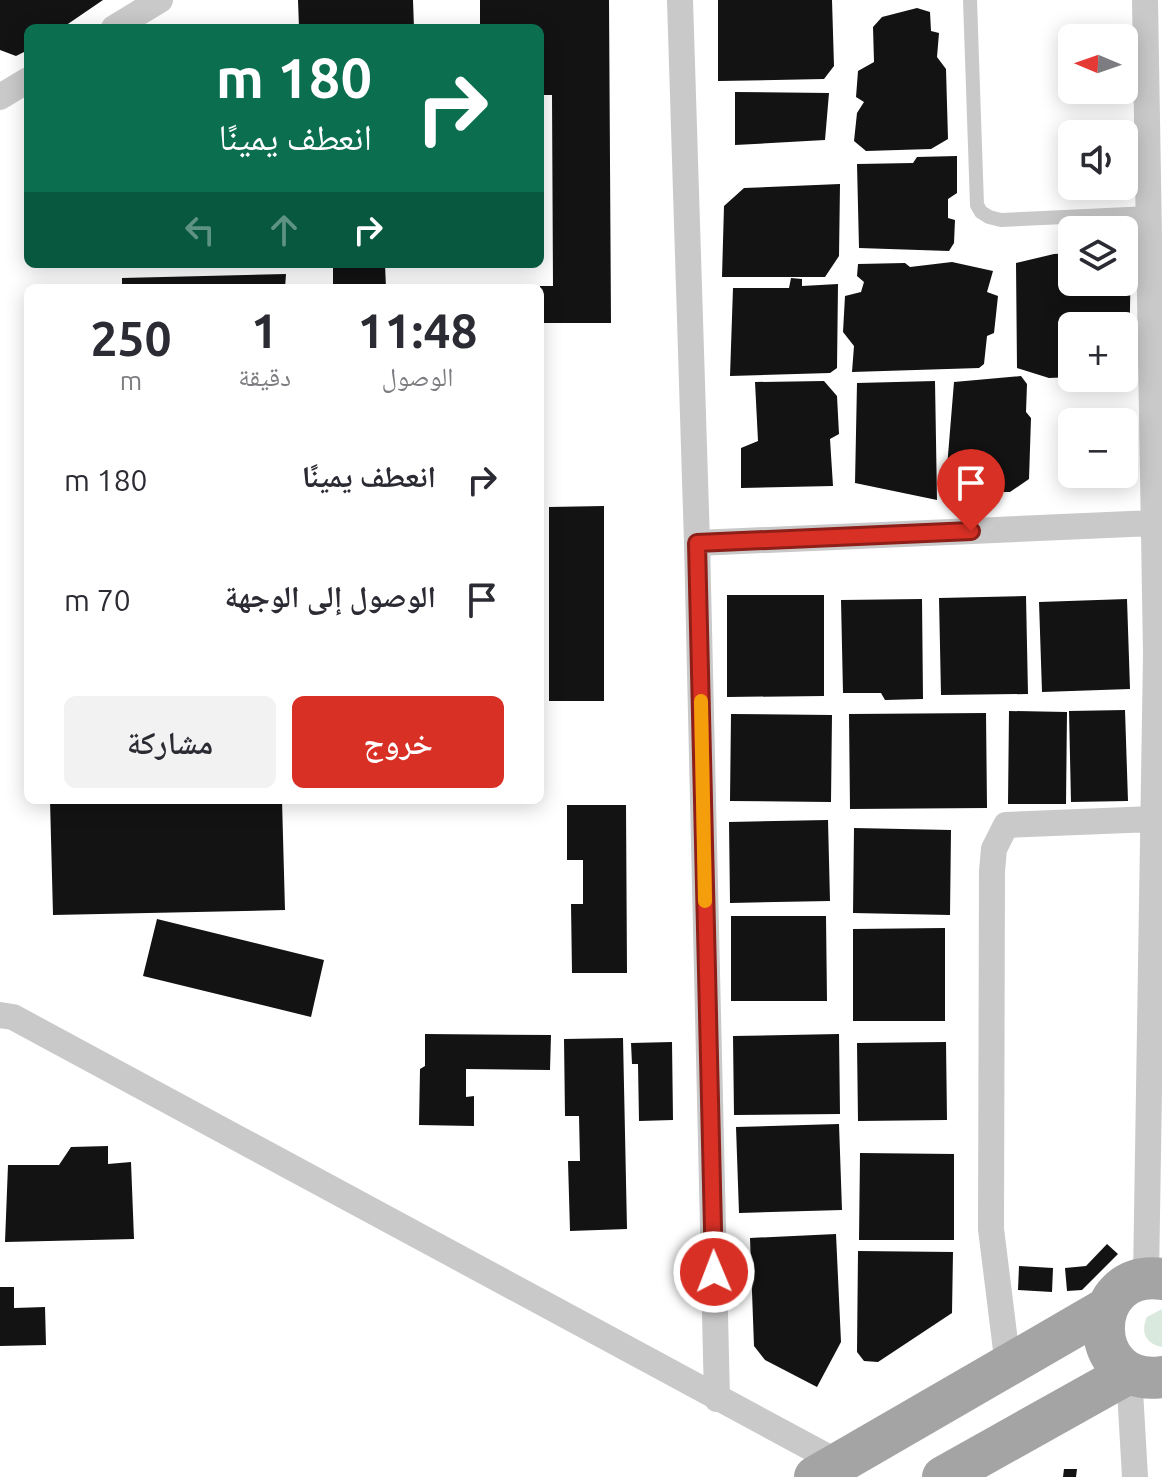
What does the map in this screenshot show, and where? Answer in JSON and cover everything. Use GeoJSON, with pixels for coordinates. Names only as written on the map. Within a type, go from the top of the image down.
{"type":"FeatureCollection","features":[{"type":"Feature","properties":{"kind":"main road"},"geometry":{"type":"LineString","coordinates":[[1146,1375],[1119,1365],[1106,1344],[1103,1320],[1107,1308],[1123,1288],[1154,1279]]}},
{"type":"Feature","properties":{"kind":"main road"},"geometry":{"type":"LineString","coordinates":[[827,1470],[1107,1308]]}},
{"type":"Feature","properties":{"kind":"main road"},"geometry":{"type":"LineString","coordinates":[[943,1477],[1146,1375]]}},
{"type":"Feature","properties":{"kind":"street"},"geometry":{"type":"LineString","coordinates":[[121,24],[160,0]]}},
{"type":"Feature","properties":{"kind":"street"},"geometry":{"type":"LineString","coordinates":[[680,0],[697,543],[717,1399]]}},
{"type":"Feature","properties":{"kind":"street"},"geometry":{"type":"LineString","coordinates":[[1145,0],[1157,436],[1153,523],[1159,653],[1153,819],[1154,1279]]}},
{"type":"Feature","properties":{"kind":"street"},"geometry":{"type":"LineString","coordinates":[[0,97],[24,82]]}},
{"type":"Feature","properties":{"kind":"street"},"geometry":{"type":"LineString","coordinates":[[697,543],[1153,523]]}},
{"type":"Feature","properties":{"kind":"street"},"geometry":{"type":"LineString","coordinates":[[1008,1366],[991,1229],[994,849],[1006,825],[1153,819]]}},
{"type":"Feature","properties":{"kind":"street"},"geometry":{"type":"LineString","coordinates":[[4,1011],[717,1399],[827,1470]]}},
{"type":"Feature","properties":{"kind":"street"},"geometry":{"type":"LineString","coordinates":[[1135,1477],[1146,1375]]}},
{"type":"Feature","properties":{"kind":"lane"},"geometry":{"type":"LineString","coordinates":[[970,0],[977,205],[981,212],[1001,220],[1150,213]]}},
{"type":"Feature","properties":{"kind":"green space"},"geometry":{"type":"Polygon","coordinates":[[[1162,1309],[1162,1347],[1148,1340],[1144,1328],[1147,1317],[1162,1309]]]}},
{"type":"Feature","properties":{"kind":"building"},"geometry":{"type":"Polygon","coordinates":[[[0,0],[103,0],[68,24],[24,24],[24,52],[16,56],[0,50],[0,0]]]}},
{"type":"Feature","properties":{"kind":"building"},"geometry":{"type":"Polygon","coordinates":[[[298,0],[413,0],[414,24],[299,24],[298,0]]]}},
{"type":"Feature","properties":{"kind":"building"},"geometry":{"type":"Polygon","coordinates":[[[480,0],[609,0],[611,323],[544,323],[544,286],[553,286],[552,95],[544,95],[544,24],[480,24],[480,0]]]}},
{"type":"Feature","properties":{"kind":"building"},"geometry":{"type":"Polygon","coordinates":[[[718,0],[832,0],[834,66],[824,79],[718,81],[718,0]]]}},
{"type":"Feature","properties":{"kind":"building"},"geometry":{"type":"Polygon","coordinates":[[[917,8],[930,12],[931,31],[939,33],[937,57],[946,69],[948,139],[931,149],[866,151],[854,141],[857,113],[864,102],[856,97],[858,71],[874,62],[873,27],[882,17],[917,8]]]}},
{"type":"Feature","properties":{"kind":"building"},"geometry":{"type":"Polygon","coordinates":[[[735,92],[829,93],[825,140],[735,145],[735,92]]]}},
{"type":"Feature","properties":{"kind":"building"},"geometry":{"type":"Polygon","coordinates":[[[957,156],[957,193],[948,199],[948,218],[955,220],[954,243],[949,251],[859,248],[857,164],[913,163],[917,157],[957,156]]]}},
{"type":"Feature","properties":{"kind":"building"},"geometry":{"type":"Polygon","coordinates":[[[840,184],[839,256],[825,277],[722,277],[724,206],[744,188],[840,184]]]}},
{"type":"Feature","properties":{"kind":"building"},"geometry":{"type":"Polygon","coordinates":[[[1058,254],[1058,296],[1130,296],[1130,312],[1058,312],[1058,378],[1049,378],[1017,368],[1016,263],[1058,254]]]}},
{"type":"Feature","properties":{"kind":"building"},"geometry":{"type":"Polygon","coordinates":[[[952,262],[993,271],[987,292],[998,296],[994,333],[987,336],[984,364],[979,368],[852,372],[854,346],[843,332],[845,296],[861,292],[864,282],[857,276],[858,264],[905,263],[910,267],[952,262]]]}},
{"type":"Feature","properties":{"kind":"building"},"geometry":{"type":"Polygon","coordinates":[[[333,268],[385,268],[386,284],[333,284],[333,268]]]}},
{"type":"Feature","properties":{"kind":"building"},"geometry":{"type":"Polygon","coordinates":[[[286,274],[285,284],[122,284],[122,278],[286,274]]]}},
{"type":"Feature","properties":{"kind":"building"},"geometry":{"type":"Polygon","coordinates":[[[791,278],[802,279],[802,286],[838,284],[837,368],[830,373],[730,376],[733,288],[789,288],[791,278]]]}},
{"type":"Feature","properties":{"kind":"building"},"geometry":{"type":"Polygon","coordinates":[[[1021,376],[1027,384],[1026,412],[1031,418],[1029,479],[1010,492],[945,492],[954,382],[1021,376]]]}},
{"type":"Feature","properties":{"kind":"building"},"geometry":{"type":"Polygon","coordinates":[[[824,381],[837,396],[839,434],[830,439],[833,486],[741,488],[741,448],[758,441],[755,382],[824,381]]]}},
{"type":"Feature","properties":{"kind":"building"},"geometry":{"type":"Polygon","coordinates":[[[935,381],[937,500],[855,483],[857,383],[935,381]]]}},
{"type":"Feature","properties":{"kind":"building"},"geometry":{"type":"Polygon","coordinates":[[[604,506],[604,701],[549,701],[549,507],[604,506]]]}},
{"type":"Feature","properties":{"kind":"building"},"geometry":{"type":"Polygon","coordinates":[[[727,595],[824,595],[824,696],[727,697],[727,595]]]}},
{"type":"Feature","properties":{"kind":"building"},"geometry":{"type":"Polygon","coordinates":[[[1026,596],[1028,694],[941,695],[939,598],[1026,596]]]}},
{"type":"Feature","properties":{"kind":"building"},"geometry":{"type":"Polygon","coordinates":[[[922,599],[923,699],[885,700],[881,693],[843,693],[841,600],[922,599]]]}},
{"type":"Feature","properties":{"kind":"building"},"geometry":{"type":"Polygon","coordinates":[[[1127,599],[1130,689],[1042,692],[1039,602],[1127,599]]]}},
{"type":"Feature","properties":{"kind":"building"},"geometry":{"type":"Polygon","coordinates":[[[1125,710],[1128,801],[1071,802],[1069,711],[1125,710]]]}},
{"type":"Feature","properties":{"kind":"building"},"geometry":{"type":"Polygon","coordinates":[[[1009,711],[1067,712],[1066,804],[1008,804],[1009,711]]]}},
{"type":"Feature","properties":{"kind":"building"},"geometry":{"type":"Polygon","coordinates":[[[986,713],[987,808],[850,809],[849,714],[986,713]]]}},
{"type":"Feature","properties":{"kind":"building"},"geometry":{"type":"Polygon","coordinates":[[[731,714],[832,715],[831,802],[730,801],[731,714]]]}},
{"type":"Feature","properties":{"kind":"building"},"geometry":{"type":"Polygon","coordinates":[[[50,804],[282,804],[285,910],[53,915],[50,804]]]}},
{"type":"Feature","properties":{"kind":"building"},"geometry":{"type":"Polygon","coordinates":[[[567,805],[626,805],[627,973],[572,973],[571,904],[583,904],[583,860],[567,860],[567,805]]]}},
{"type":"Feature","properties":{"kind":"building"},"geometry":{"type":"Polygon","coordinates":[[[828,820],[830,901],[730,903],[729,822],[828,820]]]}},
{"type":"Feature","properties":{"kind":"building"},"geometry":{"type":"Polygon","coordinates":[[[854,828],[951,830],[950,915],[853,913],[854,828]]]}},
{"type":"Feature","properties":{"kind":"building"},"geometry":{"type":"Polygon","coordinates":[[[731,916],[826,916],[827,1001],[731,1001],[731,916]]]}},
{"type":"Feature","properties":{"kind":"building"},"geometry":{"type":"Polygon","coordinates":[[[157,919],[324,960],[311,1017],[143,976],[157,919]]]}},
{"type":"Feature","properties":{"kind":"building"},"geometry":{"type":"Polygon","coordinates":[[[945,928],[945,1021],[853,1021],[853,929],[945,928]]]}},
{"type":"Feature","properties":{"kind":"building"},"geometry":{"type":"Polygon","coordinates":[[[425,1034],[551,1035],[550,1070],[466,1069],[466,1097],[474,1096],[474,1126],[419,1125],[420,1069],[425,1066],[425,1034]]]}},
{"type":"Feature","properties":{"kind":"building"},"geometry":{"type":"Polygon","coordinates":[[[839,1034],[840,1114],[734,1115],[733,1036],[839,1034]]]}},
{"type":"Feature","properties":{"kind":"building"},"geometry":{"type":"Polygon","coordinates":[[[623,1038],[627,1229],[570,1231],[568,1161],[580,1161],[579,1116],[565,1116],[564,1039],[623,1038]]]}},
{"type":"Feature","properties":{"kind":"building"},"geometry":{"type":"Polygon","coordinates":[[[672,1042],[673,1120],[639,1121],[638,1064],[632,1064],[631,1043],[672,1042]]]}},
{"type":"Feature","properties":{"kind":"building"},"geometry":{"type":"Polygon","coordinates":[[[946,1042],[947,1120],[858,1121],[857,1043],[946,1042]]]}},
{"type":"Feature","properties":{"kind":"building"},"geometry":{"type":"Polygon","coordinates":[[[839,1124],[842,1210],[739,1213],[736,1127],[839,1124]]]}},
{"type":"Feature","properties":{"kind":"building"},"geometry":{"type":"Polygon","coordinates":[[[108,1146],[108,1164],[131,1162],[134,1239],[5,1242],[8,1165],[59,1165],[71,1147],[108,1146]]]}},
{"type":"Feature","properties":{"kind":"building"},"geometry":{"type":"Polygon","coordinates":[[[860,1153],[954,1154],[954,1240],[859,1240],[860,1153]]]}},
{"type":"Feature","properties":{"kind":"building"},"geometry":{"type":"Polygon","coordinates":[[[836,1234],[841,1342],[817,1387],[765,1360],[754,1346],[750,1238],[836,1234]]]}},
{"type":"Feature","properties":{"kind":"building"},"geometry":{"type":"Polygon","coordinates":[[[1107,1244],[1118,1254],[1082,1290],[1067,1291],[1065,1268],[1086,1266],[1107,1244]]]}},
{"type":"Feature","properties":{"kind":"building"},"geometry":{"type":"Polygon","coordinates":[[[858,1251],[953,1252],[952,1313],[878,1362],[864,1361],[857,1352],[858,1251]]]}},
{"type":"Feature","properties":{"kind":"building"},"geometry":{"type":"Polygon","coordinates":[[[1019,1266],[1053,1268],[1052,1292],[1018,1290],[1019,1266]]]}},
{"type":"Feature","properties":{"kind":"building"},"geometry":{"type":"Polygon","coordinates":[[[0,1287],[14,1287],[14,1308],[45,1307],[46,1345],[0,1346],[0,1287]]]}},
{"type":"Feature","properties":{"kind":"building"},"geometry":{"type":"Polygon","coordinates":[[[1064,1469],[1077,1469],[1076,1477],[1063,1477],[1064,1469]]]}},
{"type":"Feature","properties":{"kind":"slow traffic"},"geometry":{"type":"LineString","coordinates":[[701,701],[705,901]]}},
{"type":"Feature","properties":{"kind":"route"},"geometry":{"type":"LineString","coordinates":[[714,1272],[697,543],[971,531]]}}]}
